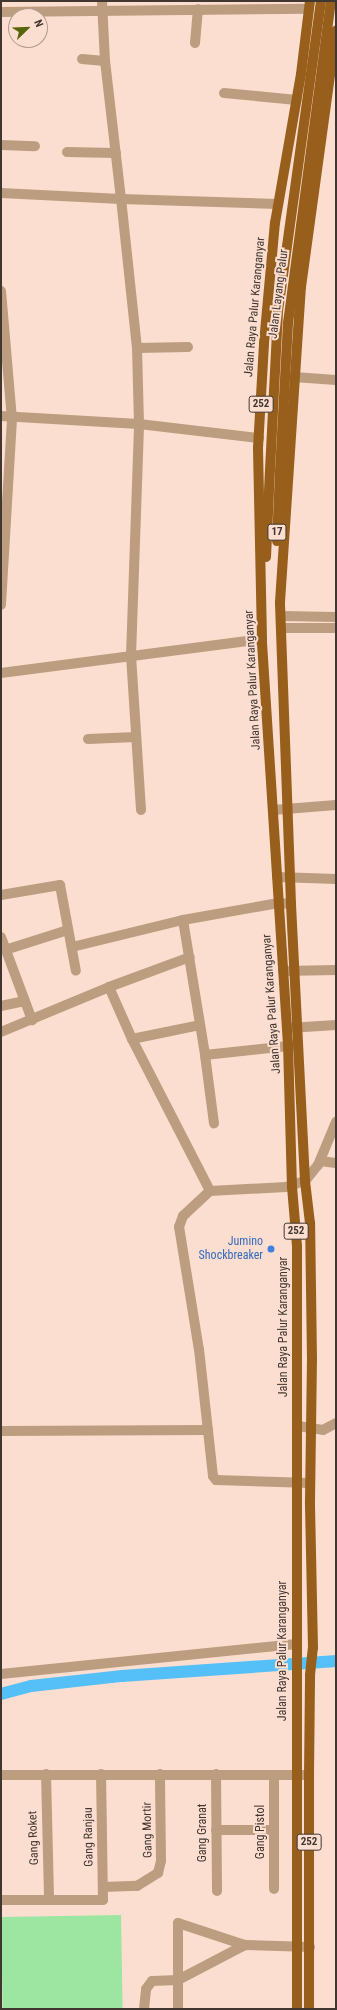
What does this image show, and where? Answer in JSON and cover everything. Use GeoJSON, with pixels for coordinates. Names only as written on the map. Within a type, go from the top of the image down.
{"type":"FeatureCollection","features":[{"type":"Feature","properties":{"kind":"main road","name":"Jalan Layang Palur"},"geometry":{"type":"LineString","coordinates":[[280,593],[275,471],[278,311],[321,1]]}},
{"type":"Feature","properties":{"kind":"main road","name":"Jalan Layang Palur"},"geometry":{"type":"LineString","coordinates":[[261,588],[266,567],[288,323],[331,1]]}},
{"type":"Feature","properties":{"kind":"main road","name":"Jalan Raya Palur Karanganyar"},"geometry":{"type":"LineString","coordinates":[[297,2009],[295,1774],[298,1426],[297,1246],[292,1187],[288,1045],[262,639],[259,438],[264,343],[278,204],[297,100],[310,5]]}},
{"type":"Feature","properties":{"kind":"main road","name":"Jalan Raya Palur Karanganyar"},"geometry":{"type":"LineString","coordinates":[[309,2009],[310,1675],[313,1648],[310,1484],[310,1223],[305,1181],[295,971],[280,593],[294,377],[310,210],[336,30]]}},
{"type":"Feature","properties":{"kind":"main road"},"geometry":{"type":"LineString","coordinates":[[301,74],[311,68],[320,70],[330,79]]}},
{"type":"Feature","properties":{"kind":"street"},"geometry":{"type":"LineString","coordinates":[[102,1],[105,61],[137,348],[139,424],[131,656],[140,810]]}},
{"type":"Feature","properties":{"kind":"street"},"geometry":{"type":"LineString","coordinates":[[1,12],[102,12],[173,5],[198,9],[310,5]]}},
{"type":"Feature","properties":{"kind":"street"},"geometry":{"type":"LineString","coordinates":[[195,43],[198,9]]}},
{"type":"Feature","properties":{"kind":"street"},"geometry":{"type":"LineString","coordinates":[[82,59],[105,61]]}},
{"type":"Feature","properties":{"kind":"street"},"geometry":{"type":"LineString","coordinates":[[224,93],[297,100]]}},
{"type":"Feature","properties":{"kind":"street"},"geometry":{"type":"LineString","coordinates":[[1,145],[35,146]]}},
{"type":"Feature","properties":{"kind":"street"},"geometry":{"type":"LineString","coordinates":[[67,152],[116,153]]}},
{"type":"Feature","properties":{"kind":"street"},"geometry":{"type":"LineString","coordinates":[[1,192],[121,199],[278,204]]}},
{"type":"Feature","properties":{"kind":"street"},"geometry":{"type":"LineString","coordinates":[[1,291],[12,419],[3,494],[1,605]]}},
{"type":"Feature","properties":{"kind":"street"},"geometry":{"type":"LineString","coordinates":[[137,348],[188,346]]}},
{"type":"Feature","properties":{"kind":"street"},"geometry":{"type":"LineString","coordinates":[[294,377],[336,380]]}},
{"type":"Feature","properties":{"kind":"street"},"geometry":{"type":"LineString","coordinates":[[1,416],[12,419],[139,424],[259,438]]}},
{"type":"Feature","properties":{"kind":"street"},"geometry":{"type":"LineString","coordinates":[[281,616],[336,617]]}},
{"type":"Feature","properties":{"kind":"street"},"geometry":{"type":"LineString","coordinates":[[281,628],[336,628]]}},
{"type":"Feature","properties":{"kind":"street"},"geometry":{"type":"LineString","coordinates":[[1,673],[262,639]]}},
{"type":"Feature","properties":{"kind":"street"},"geometry":{"type":"LineString","coordinates":[[88,739],[136,737]]}},
{"type":"Feature","properties":{"kind":"street"},"geometry":{"type":"LineString","coordinates":[[273,810],[336,805]]}},
{"type":"Feature","properties":{"kind":"street"},"geometry":{"type":"LineString","coordinates":[[277,877],[336,879]]}},
{"type":"Feature","properties":{"kind":"street"},"geometry":{"type":"LineString","coordinates":[[1,895],[60,885],[76,971]]}},
{"type":"Feature","properties":{"kind":"street"},"geometry":{"type":"LineString","coordinates":[[72,947],[183,920],[278,903],[292,904]]}},
{"type":"Feature","properties":{"kind":"street"},"geometry":{"type":"LineString","coordinates":[[183,920],[190,957],[214,1122]]}},
{"type":"Feature","properties":{"kind":"street"},"geometry":{"type":"LineString","coordinates":[[5,950],[68,930]]}},
{"type":"Feature","properties":{"kind":"street"},"geometry":{"type":"LineString","coordinates":[[1,937],[32,1020]]}},
{"type":"Feature","properties":{"kind":"street"},"geometry":{"type":"LineString","coordinates":[[1,1032],[109,987],[190,957]]}},
{"type":"Feature","properties":{"kind":"street"},"geometry":{"type":"LineString","coordinates":[[283,971],[336,970]]}},
{"type":"Feature","properties":{"kind":"street"},"geometry":{"type":"LineString","coordinates":[[109,987],[132,1039],[210,1191]]}},
{"type":"Feature","properties":{"kind":"street"},"geometry":{"type":"LineString","coordinates":[[1,1006],[24,1001]]}},
{"type":"Feature","properties":{"kind":"street"},"geometry":{"type":"LineString","coordinates":[[132,1039],[200,1025]]}},
{"type":"Feature","properties":{"kind":"street"},"geometry":{"type":"LineString","coordinates":[[287,1028],[336,1025]]}},
{"type":"Feature","properties":{"kind":"street"},"geometry":{"type":"LineString","coordinates":[[205,1055],[299,1045]]}},
{"type":"Feature","properties":{"kind":"street"},"geometry":{"type":"LineString","coordinates":[[310,1484],[297,1482],[214,1479],[199,1350],[179,1227],[183,1216],[210,1191],[292,1187],[305,1181],[320,1160],[336,1122]]}},
{"type":"Feature","properties":{"kind":"street"},"geometry":{"type":"LineString","coordinates":[[320,1160],[336,1163]]}},
{"type":"Feature","properties":{"kind":"street"},"geometry":{"type":"LineString","coordinates":[[298,1426],[311,1426],[323,1430],[336,1423]]}},
{"type":"Feature","properties":{"kind":"street"},"geometry":{"type":"LineString","coordinates":[[1,1430],[208,1430]]}},
{"type":"Feature","properties":{"kind":"street"},"geometry":{"type":"LineString","coordinates":[[1,1674],[296,1648]]}},
{"type":"Feature","properties":{"kind":"street","name":"Gang Roket"},"geometry":{"type":"LineString","coordinates":[[46,1774],[49,1900]]}},
{"type":"Feature","properties":{"kind":"street","name":"Gang Ranjau"},"geometry":{"type":"LineString","coordinates":[[49,1900],[103,1900],[101,1774]]}},
{"type":"Feature","properties":{"kind":"street","name":"Gang Mortir"},"geometry":{"type":"LineString","coordinates":[[103,1887],[137,1886],[150,1880],[158,1873],[161,1861],[160,1774]]}},
{"type":"Feature","properties":{"kind":"street","name":"Gang Granat"},"geometry":{"type":"LineString","coordinates":[[216,1774],[217,1891]]}},
{"type":"Feature","properties":{"kind":"street"},"geometry":{"type":"LineString","coordinates":[[1,1775],[309,1775]]}},
{"type":"Feature","properties":{"kind":"street","name":"Gang Pistol"},"geometry":{"type":"LineString","coordinates":[[274,1775],[274,1889]]}},
{"type":"Feature","properties":{"kind":"street"},"geometry":{"type":"LineString","coordinates":[[216,1830],[274,1830]]}},
{"type":"Feature","properties":{"kind":"street"},"geometry":{"type":"LineString","coordinates":[[1,1900],[49,1900]]}},
{"type":"Feature","properties":{"kind":"street"},"geometry":{"type":"LineString","coordinates":[[178,2009],[178,1923],[244,1945],[310,1947]]}},
{"type":"Feature","properties":{"kind":"street"},"geometry":{"type":"LineString","coordinates":[[144,2009],[149,1983],[156,1980],[178,1980],[244,1945]]}},
{"type":"Feature","properties":{"kind":"green space"},"geometry":{"type":"Polygon","coordinates":[[[121,1915],[123,2009],[3,2009],[1,1917],[121,1915]]]}},
{"type":"Feature","properties":{"kind":"waterway"},"geometry":{"type":"LineString","coordinates":[[1,1694],[31,1686],[122,1676],[336,1661]]}},
{"type":"Feature","properties":{"kind":"place","name":"Jumino Shockbreaker"},"geometry":{"type":"Point","coordinates":[271,1249]}}]}
